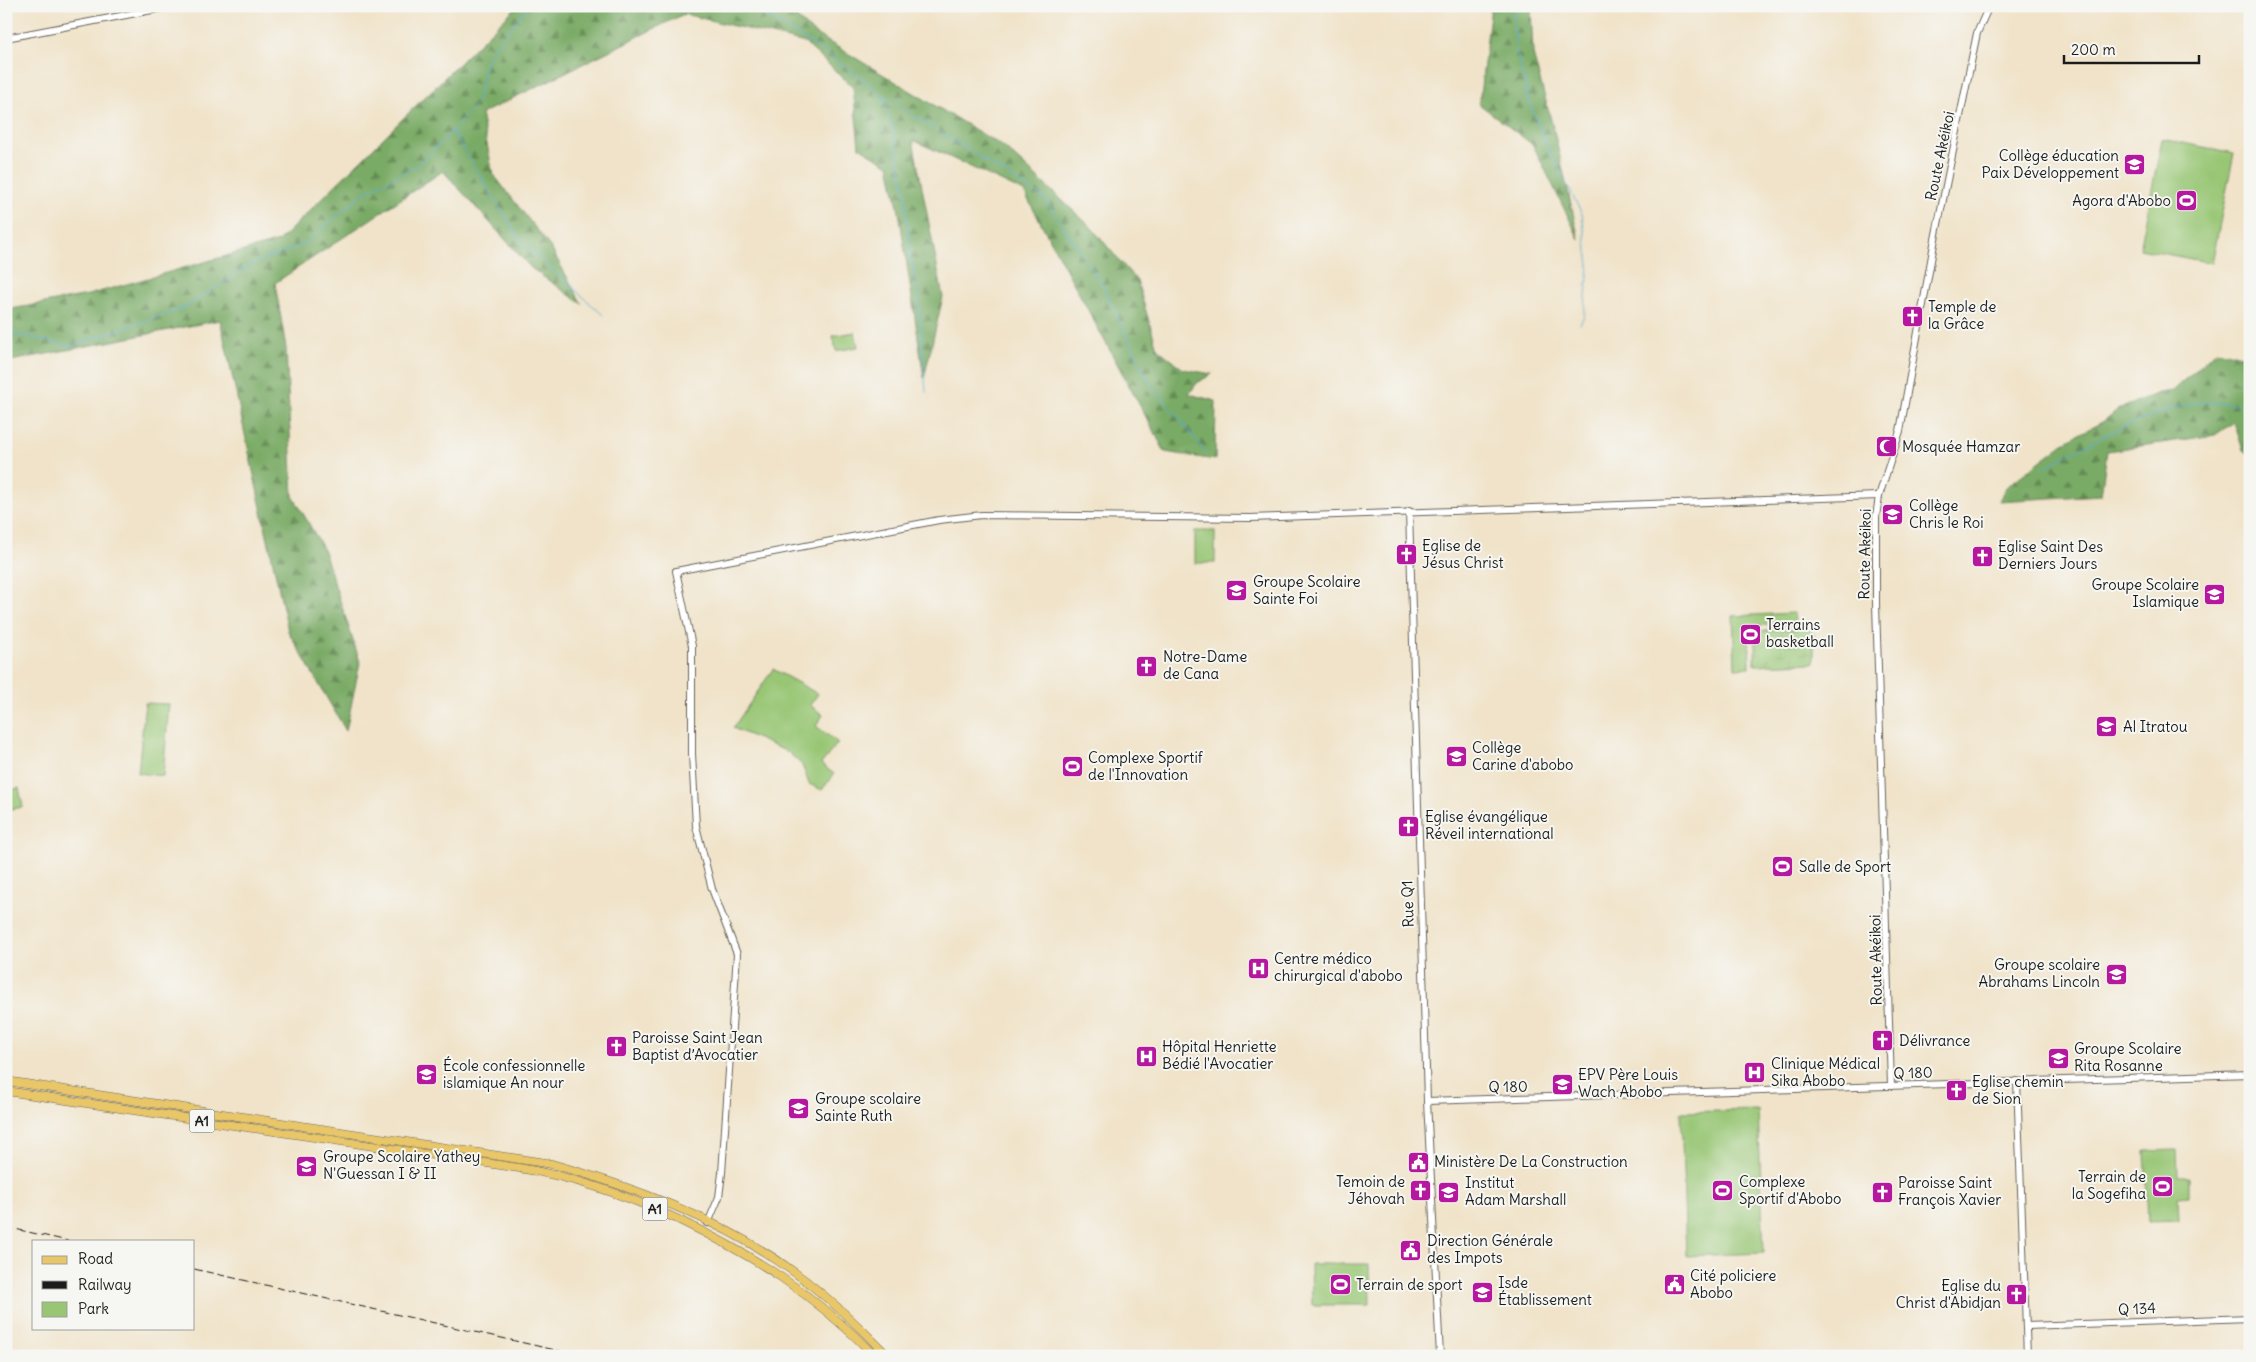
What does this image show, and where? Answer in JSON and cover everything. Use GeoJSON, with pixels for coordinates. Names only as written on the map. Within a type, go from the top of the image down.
{"type":"FeatureCollection","features":[{"type":"Feature","properties":{"kind":"main road"},"geometry":{"type":"LineString","coordinates":[[6,1076],[32,1085]]}},
{"type":"Feature","properties":{"kind":"main road","name":"A1"},"geometry":{"type":"LineString","coordinates":[[6,1081],[552,1164],[612,1182],[708,1223],[794,1272],[840,1310],[888,1356]]}},
{"type":"Feature","properties":{"kind":"main road","name":"A1"},"geometry":{"type":"LineString","coordinates":[[6,1092],[519,1168],[581,1181],[640,1202],[718,1239],[774,1271],[809,1296],[852,1332],[875,1356]]}},
{"type":"Feature","properties":{"kind":"street"},"geometry":{"type":"LineString","coordinates":[[6,38],[174,6]]}},
{"type":"Feature","properties":{"kind":"street","name":"Route Akéikoi"},"geometry":{"type":"LineString","coordinates":[[1891,1086],[1875,530],[1879,496],[1900,431],[1934,244],[1977,33],[1989,6]]}},
{"type":"Feature","properties":{"kind":"street"},"geometry":{"type":"LineString","coordinates":[[708,1223],[719,1197],[722,1173],[736,954],[712,889],[696,826],[692,754],[692,646],[676,571],[938,520],[982,516],[1250,518],[1879,496]]}},
{"type":"Feature","properties":{"kind":"street","name":"Rue Q1"},"geometry":{"type":"LineString","coordinates":[[1409,511],[1427,1101],[1440,1356]]}},
{"type":"Feature","properties":{"kind":"street","name":"Q 180"},"geometry":{"type":"LineString","coordinates":[[1427,1101],[2250,1074]]}},
{"type":"Feature","properties":{"kind":"street"},"geometry":{"type":"LineString","coordinates":[[2017,1081],[2027,1356]]}},
{"type":"Feature","properties":{"kind":"street","name":"Q 134"},"geometry":{"type":"LineString","coordinates":[[2026,1326],[2250,1318]]}},
{"type":"Feature","properties":{"kind":"green space"},"geometry":{"type":"Polygon","coordinates":[[[517,6],[783,6],[814,33],[1004,147],[1090,226],[1137,281],[1157,348],[1183,369],[1212,374],[1197,383],[1189,394],[1216,401],[1215,460],[1165,452],[1024,192],[913,140],[943,297],[924,378],[899,212],[889,165],[859,147],[853,87],[805,43],[684,14],[481,114],[493,174],[551,248],[582,304],[531,268],[443,171],[275,283],[286,348],[293,496],[323,548],[360,662],[346,731],[288,631],[220,320],[6,362],[6,310],[88,295],[279,241],[517,6]]]}},
{"type":"Feature","properties":{"kind":"green space"},"geometry":{"type":"Polygon","coordinates":[[[1491,6],[1531,6],[1533,54],[1554,131],[1579,239],[1533,145],[1479,104],[1491,6]]]}},
{"type":"Feature","properties":{"kind":"green space","name":"Agora d'Abobo"},"geometry":{"type":"Polygon","coordinates":[[[2162,139],[2234,153],[2212,263],[2140,249],[2162,139]]]}},
{"type":"Feature","properties":{"kind":"green space"},"geometry":{"type":"Polygon","coordinates":[[[855,332],[858,347],[836,351],[833,336],[855,332]]]}},
{"type":"Feature","properties":{"kind":"green space"},"geometry":{"type":"Polygon","coordinates":[[[2217,350],[2250,358],[2250,454],[2243,450],[2234,422],[2215,435],[2107,451],[2101,495],[1999,501],[2005,488],[2068,440],[2104,421],[2117,410],[2159,393],[2172,391],[2217,350]]]}},
{"type":"Feature","properties":{"kind":"green space"},"geometry":{"type":"Polygon","coordinates":[[[1195,531],[1215,531],[1215,563],[1195,563],[1195,531]]]}},
{"type":"Feature","properties":{"kind":"green space"},"geometry":{"type":"Polygon","coordinates":[[[1794,613],[1795,624],[1749,626],[1750,667],[1735,668],[1733,616],[1794,613]]]}},
{"type":"Feature","properties":{"kind":"green space"},"geometry":{"type":"Polygon","coordinates":[[[1808,629],[1814,634],[1814,663],[1755,665],[1755,631],[1808,629]]]}},
{"type":"Feature","properties":{"kind":"green space"},"geometry":{"type":"Polygon","coordinates":[[[773,669],[818,694],[810,705],[823,715],[816,726],[838,743],[821,764],[834,774],[822,790],[809,784],[802,765],[788,752],[733,728],[773,669]]]}},
{"type":"Feature","properties":{"kind":"green space"},"geometry":{"type":"Polygon","coordinates":[[[145,703],[169,704],[163,776],[138,773],[145,703]]]}},
{"type":"Feature","properties":{"kind":"green space"},"geometry":{"type":"Polygon","coordinates":[[[19,788],[23,807],[7,810],[6,791],[19,788]]]}},
{"type":"Feature","properties":{"kind":"green space","name":"Complexe Sportif d'Abobo"},"geometry":{"type":"Polygon","coordinates":[[[1758,1110],[1764,1253],[1686,1256],[1681,1112],[1758,1110]]]}},
{"type":"Feature","properties":{"kind":"green space","name":"Terrain de la Sogefiha"},"geometry":{"type":"Polygon","coordinates":[[[2177,1150],[2178,1176],[2189,1176],[2189,1196],[2178,1197],[2179,1221],[2148,1222],[2145,1151],[2177,1150]]]}},
{"type":"Feature","properties":{"kind":"green space","name":"Terrain de sport"},"geometry":{"type":"Polygon","coordinates":[[[1311,1264],[1369,1264],[1370,1305],[1312,1305],[1311,1264]]]}},
{"type":"Feature","properties":{"kind":"waterway"},"geometry":{"type":"LineString","coordinates":[[6,332],[70,346],[184,308],[250,265],[304,244],[365,192],[419,164],[452,131],[476,104],[488,56],[528,6]]}},
{"type":"Feature","properties":{"kind":"waterway"},"geometry":{"type":"LineString","coordinates":[[750,6],[825,52],[908,112],[1044,198],[1101,282],[1148,380],[1205,451]]}},
{"type":"Feature","properties":{"kind":"waterway"},"geometry":{"type":"LineString","coordinates":[[1513,6],[1515,45],[1528,98],[1546,144],[1582,214],[1589,265],[1584,316],[1580,324]]}},
{"type":"Feature","properties":{"kind":"waterway"},"geometry":{"type":"LineString","coordinates":[[882,95],[892,125],[905,192],[910,254],[918,293],[926,392]]}},
{"type":"Feature","properties":{"kind":"waterway"},"geometry":{"type":"LineString","coordinates":[[453,132],[520,240],[603,315]]}},
{"type":"Feature","properties":{"kind":"waterway"},"geometry":{"type":"LineString","coordinates":[[2044,468],[2120,429],[2181,406],[2212,403],[2250,407]]}},
{"type":"Feature","properties":{"kind":"railway"},"geometry":{"type":"LineString","coordinates":[[6,1227],[64,1240]]}},
{"type":"Feature","properties":{"kind":"railway"},"geometry":{"type":"LineString","coordinates":[[195,1269],[582,1356]]}},
{"type":"Feature","properties":{"kind":"place","name":"Collège éducation Paix Développement"},"geometry":{"type":"Point","coordinates":[2135,165]}},
{"type":"Feature","properties":{"kind":"place","name":"Agora d'Abobo"},"geometry":{"type":"Point","coordinates":[2187,201]}},
{"type":"Feature","properties":{"kind":"place","name":"Temple de la Grâce"},"geometry":{"type":"Point","coordinates":[1912,316]}},
{"type":"Feature","properties":{"kind":"place","name":"Mosquée Hamzar"},"geometry":{"type":"Point","coordinates":[1886,447]}},
{"type":"Feature","properties":{"kind":"place","name":"Collège Chris le Roi"},"geometry":{"type":"Point","coordinates":[1893,515]}},
{"type":"Feature","properties":{"kind":"place","name":"Eglise de Jésus Christ"},"geometry":{"type":"Point","coordinates":[1406,555]}},
{"type":"Feature","properties":{"kind":"place","name":"Eglise Saint Des Derniers Jours"},"geometry":{"type":"Point","coordinates":[1982,556]}},
{"type":"Feature","properties":{"kind":"place","name":"Groupe Scolaire Sainte Foi"},"geometry":{"type":"Point","coordinates":[1237,591]}},
{"type":"Feature","properties":{"kind":"place","name":"Groupe Scolaire Islamique"},"geometry":{"type":"Point","coordinates":[2215,594]}},
{"type":"Feature","properties":{"kind":"place","name":"Terrains basketball"},"geometry":{"type":"Point","coordinates":[1750,634]}},
{"type":"Feature","properties":{"kind":"place","name":"Notre-Dame de Cana"},"geometry":{"type":"Point","coordinates":[1147,666]}},
{"type":"Feature","properties":{"kind":"place","name":"Al Itratou"},"geometry":{"type":"Point","coordinates":[2107,727]}},
{"type":"Feature","properties":{"kind":"place","name":"Collège Carine d'abobo"},"geometry":{"type":"Point","coordinates":[1456,757]}},
{"type":"Feature","properties":{"kind":"place","name":"Complexe Sportif de l'Innovation"},"geometry":{"type":"Point","coordinates":[1072,767]}},
{"type":"Feature","properties":{"kind":"place","name":"Eglise évangélique Réveil international"},"geometry":{"type":"Point","coordinates":[1409,826]}},
{"type":"Feature","properties":{"kind":"place","name":"Salle de Sport"},"geometry":{"type":"Point","coordinates":[1783,867]}},
{"type":"Feature","properties":{"kind":"place","name":"Centre médico chirurgical d'abobo"},"geometry":{"type":"Point","coordinates":[1258,968]}},
{"type":"Feature","properties":{"kind":"place","name":"Groupe scolaire Abrahams Lincoln"},"geometry":{"type":"Point","coordinates":[2116,974]}},
{"type":"Feature","properties":{"kind":"place","name":"Délivrance"},"geometry":{"type":"Point","coordinates":[1883,1041]}},
{"type":"Feature","properties":{"kind":"place","name":"Paroisse Saint Jean Baptist d’Avocatier"},"geometry":{"type":"Point","coordinates":[616,1047]}},
{"type":"Feature","properties":{"kind":"place","name":"Hôpital Henriette Bédié l'Avocatier"},"geometry":{"type":"Point","coordinates":[1146,1056]}},
{"type":"Feature","properties":{"kind":"place","name":"Groupe Scolaire Rita Rosanne"},"geometry":{"type":"Point","coordinates":[2058,1058]}},
{"type":"Feature","properties":{"kind":"place","name":"Clinique Médical Sika Abobo"},"geometry":{"type":"Point","coordinates":[1755,1073]}},
{"type":"Feature","properties":{"kind":"place","name":"École confessionnelle islamique An nour"},"geometry":{"type":"Point","coordinates":[427,1075]}},
{"type":"Feature","properties":{"kind":"place","name":"EPV Père Louis Wach Abobo"},"geometry":{"type":"Point","coordinates":[1562,1084]}},
{"type":"Feature","properties":{"kind":"place","name":"Eglise chemin de Sion"},"geometry":{"type":"Point","coordinates":[1956,1091]}},
{"type":"Feature","properties":{"kind":"place","name":"Groupe scolaire Sainte Ruth"},"geometry":{"type":"Point","coordinates":[799,1108]}},
{"type":"Feature","properties":{"kind":"place","name":"Ministère De La Construction"},"geometry":{"type":"Point","coordinates":[1418,1162]}},
{"type":"Feature","properties":{"kind":"place","name":"Groupe Scolaire Yathey N'Guessan I & II"},"geometry":{"type":"Point","coordinates":[307,1166]}},
{"type":"Feature","properties":{"kind":"place","name":"Terrain de la Sogefiha"},"geometry":{"type":"Point","coordinates":[2162,1186]}},
{"type":"Feature","properties":{"kind":"place","name":"Temoin de Jéhovah"},"geometry":{"type":"Point","coordinates":[1421,1191]}},
{"type":"Feature","properties":{"kind":"place","name":"Complexe Sportif d'Abobo"},"geometry":{"type":"Point","coordinates":[1723,1191]}},
{"type":"Feature","properties":{"kind":"place","name":"Institut Adam Marshall"},"geometry":{"type":"Point","coordinates":[1449,1192]}},
{"type":"Feature","properties":{"kind":"place","name":"Paroisse Saint François Xavier"},"geometry":{"type":"Point","coordinates":[1882,1192]}},
{"type":"Feature","properties":{"kind":"place","name":"Direction Générale des Impots"},"geometry":{"type":"Point","coordinates":[1411,1250]}},
{"type":"Feature","properties":{"kind":"place","name":"Terrain de sport"},"geometry":{"type":"Point","coordinates":[1340,1285]}},
{"type":"Feature","properties":{"kind":"place","name":"Cité policiere Abobo"},"geometry":{"type":"Point","coordinates":[1674,1285]}},
{"type":"Feature","properties":{"kind":"place","name":"Isde Établissement"},"geometry":{"type":"Point","coordinates":[1482,1292]}},
{"type":"Feature","properties":{"kind":"place","name":"Eglise du Christ d'Abidjan"},"geometry":{"type":"Point","coordinates":[2017,1295]}}]}
